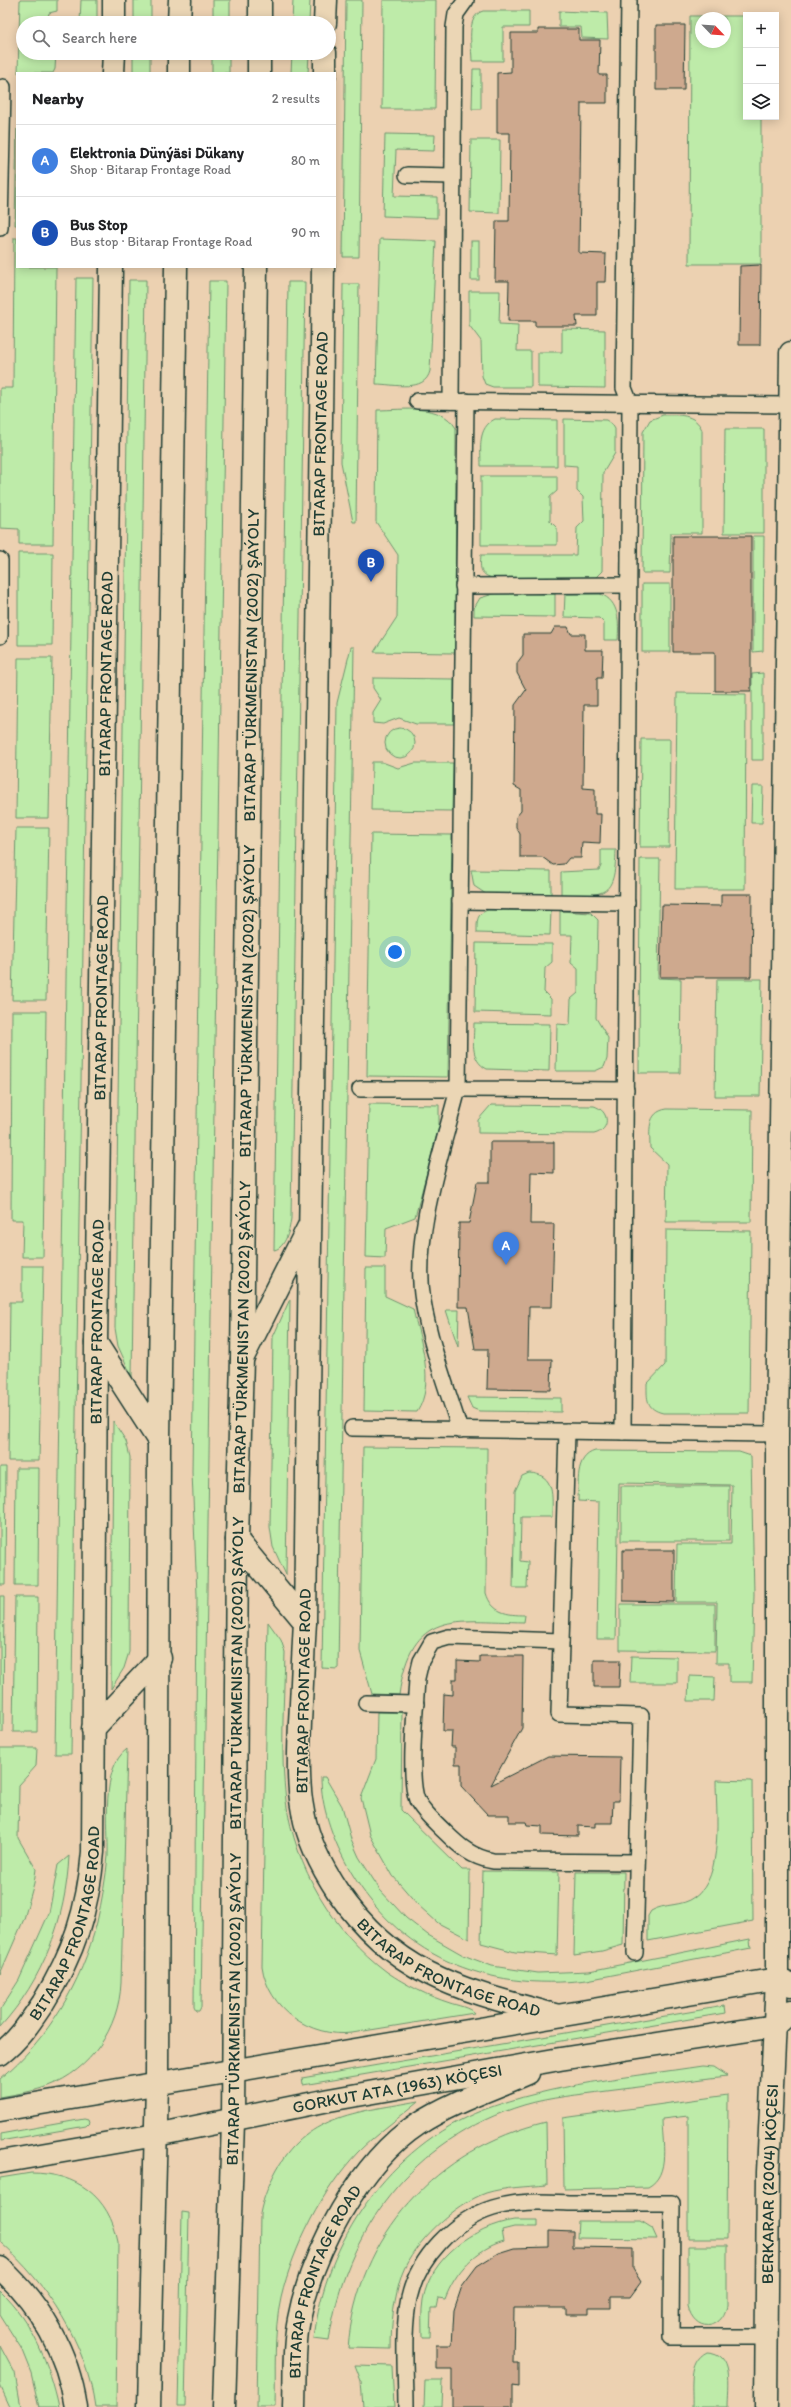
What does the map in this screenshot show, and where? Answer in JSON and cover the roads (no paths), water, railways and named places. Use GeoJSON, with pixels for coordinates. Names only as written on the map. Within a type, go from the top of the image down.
{"type":"FeatureCollection","features":[{"type":"Feature","properties":{"kind":"street"},"geometry":{"type":"LineString","coordinates":[[114,0],[114,16]]}},
{"type":"Feature","properties":{"kind":"street"},"geometry":{"type":"LineString","coordinates":[[179,16],[180,0]]}},
{"type":"Feature","properties":{"kind":"street"},"geometry":{"type":"LineString","coordinates":[[260,0],[260,16]]}},
{"type":"Feature","properties":{"kind":"street"},"geometry":{"type":"LineString","coordinates":[[325,16],[326,0]]}},
{"type":"Feature","properties":{"kind":"street"},"geometry":{"type":"LineString","coordinates":[[113,72],[114,60]]}},
{"type":"Feature","properties":{"kind":"street"},"geometry":{"type":"LineString","coordinates":[[179,60],[179,72]]}},
{"type":"Feature","properties":{"kind":"street"},"geometry":{"type":"LineString","coordinates":[[259,60],[259,72]]}},
{"type":"Feature","properties":{"kind":"street"},"geometry":{"type":"LineString","coordinates":[[325,60],[325,72]]}},
{"type":"Feature","properties":{"kind":"street","name":"BITARAP FRONTAGE ROAD"},"geometry":{"type":"LineString","coordinates":[[0,2054],[23,2032],[68,1960],[78,1932],[88,1894],[94,1852],[93,1729],[96,1343],[111,268]]}},
{"type":"Feature","properties":{"kind":"street"},"geometry":{"type":"LineString","coordinates":[[149,2407],[157,2083],[160,1658],[159,1441],[176,268]]}},
{"type":"Feature","properties":{"kind":"street","name":"BITARAP TÜRKMENISTAN (2002) ŞAÝOLY"},"geometry":{"type":"LineString","coordinates":[[224,2407],[233,2121],[232,2070],[237,1540],[242,1359],[256,268]]}},
{"type":"Feature","properties":{"kind":"street","name":"BITARAP FRONTAGE ROAD"},"geometry":{"type":"LineString","coordinates":[[322,268],[304,1622],[298,1772],[300,1794],[308,1835],[318,1859],[356,1917],[389,1948],[410,1963],[459,1988],[555,2015]]}},
{"type":"Feature","properties":{"kind":"street","name":"BERKARAR (2004) KÖÇESI"},"geometry":{"type":"LineString","coordinates":[[766,2407],[768,2172],[775,2026],[784,1982],[777,1434],[788,750],[791,354]]}},
{"type":"Feature","properties":{"kind":"street","name":"BITARAP FRONTAGE ROAD"},"geometry":{"type":"LineString","coordinates":[[242,1359],[310,1225]]}},
{"type":"Feature","properties":{"kind":"street"},"geometry":{"type":"LineString","coordinates":[[96,1343],[159,1441]]}},
{"type":"Feature","properties":{"kind":"street"},"geometry":{"type":"LineString","coordinates":[[237,1540],[304,1622]]}},
{"type":"Feature","properties":{"kind":"street"},"geometry":{"type":"LineString","coordinates":[[93,1729],[160,1658]]}},
{"type":"Feature","properties":{"kind":"street"},"geometry":{"type":"LineString","coordinates":[[0,2110],[555,2015],[784,1982]]}},
{"type":"Feature","properties":{"kind":"street"},"geometry":{"type":"LineString","coordinates":[[775,2026],[791,2012]]}},
{"type":"Feature","properties":{"kind":"street","name":"GORKUT ATA (1963) KÖÇESI"},"geometry":{"type":"LineString","coordinates":[[0,2162],[233,2121],[329,2100],[560,2059],[775,2026]]}},
{"type":"Feature","properties":{"kind":"street","name":"BITARAP FRONTAGE ROAD"},"geometry":{"type":"LineString","coordinates":[[294,2407],[298,2327],[306,2290],[331,2232],[355,2191],[392,2146],[417,2125],[443,2110],[560,2059]]}},
{"type":"Feature","properties":{"kind":"street"},"geometry":{"type":"LineString","coordinates":[[0,2268],[14,2281],[48,2326],[61,2351],[76,2407]]}},
{"type":"Feature","properties":{"kind":"lane"},"geometry":{"type":"LineString","coordinates":[[451,401],[454,27],[456,14],[466,0]]}},
{"type":"Feature","properties":{"kind":"lane"},"geometry":{"type":"LineString","coordinates":[[623,1432],[630,403],[624,388],[629,0]]}},
{"type":"Feature","properties":{"kind":"lane"},"geometry":{"type":"LineString","coordinates":[[0,228],[3,87]]}},
{"type":"Feature","properties":{"kind":"lane"},"geometry":{"type":"LineString","coordinates":[[407,174],[452,176]]}},
{"type":"Feature","properties":{"kind":"lane"},"geometry":{"type":"LineString","coordinates":[[417,401],[791,405]]}},
{"type":"Feature","properties":{"kind":"lane"},"geometry":{"type":"LineString","coordinates":[[460,1430],[428,1323],[422,1289],[424,1226],[458,1089],[466,401]]}},
{"type":"Feature","properties":{"kind":"lane"},"geometry":{"type":"LineString","coordinates":[[0,560],[0,636]]}},
{"type":"Feature","properties":{"kind":"lane"},"geometry":{"type":"LineString","coordinates":[[463,586],[628,586]]}},
{"type":"Feature","properties":{"kind":"lane"},"geometry":{"type":"LineString","coordinates":[[460,901],[627,903]]}},
{"type":"Feature","properties":{"kind":"lane"},"geometry":{"type":"LineString","coordinates":[[360,1089],[626,1090]]}},
{"type":"Feature","properties":{"kind":"lane"},"geometry":{"type":"LineString","coordinates":[[352,1428],[777,1434]]}},
{"type":"Feature","properties":{"kind":"lane"},"geometry":{"type":"LineString","coordinates":[[567,1431],[559,1714],[641,1716],[635,1953]]}},
{"type":"Feature","properties":{"kind":"lane"},"geometry":{"type":"LineString","coordinates":[[561,1641],[449,1637],[432,1642],[421,1661],[416,1704],[414,1791],[425,1812],[470,1855],[493,1862],[637,1862]]}},
{"type":"Feature","properties":{"kind":"lane"},"geometry":{"type":"LineString","coordinates":[[366,1703],[416,1704]]}},
{"type":"Feature","properties":{"kind":"lane"},"geometry":{"type":"LineString","coordinates":[[406,2407],[406,2320],[410,2297],[416,2277],[428,2257],[451,2232],[477,2214],[511,2204],[542,2202],[672,2203],[671,2337],[766,2337]]}},
{"type":"Feature","properties":{"kind":"place","name":"Bus Stop"},"geometry":{"type":"Point","coordinates":[371,582]}},
{"type":"Feature","properties":{"kind":"place","name":"Elektronia Dünýäsi Dükany"},"geometry":{"type":"Point","coordinates":[506,1265]}}]}
